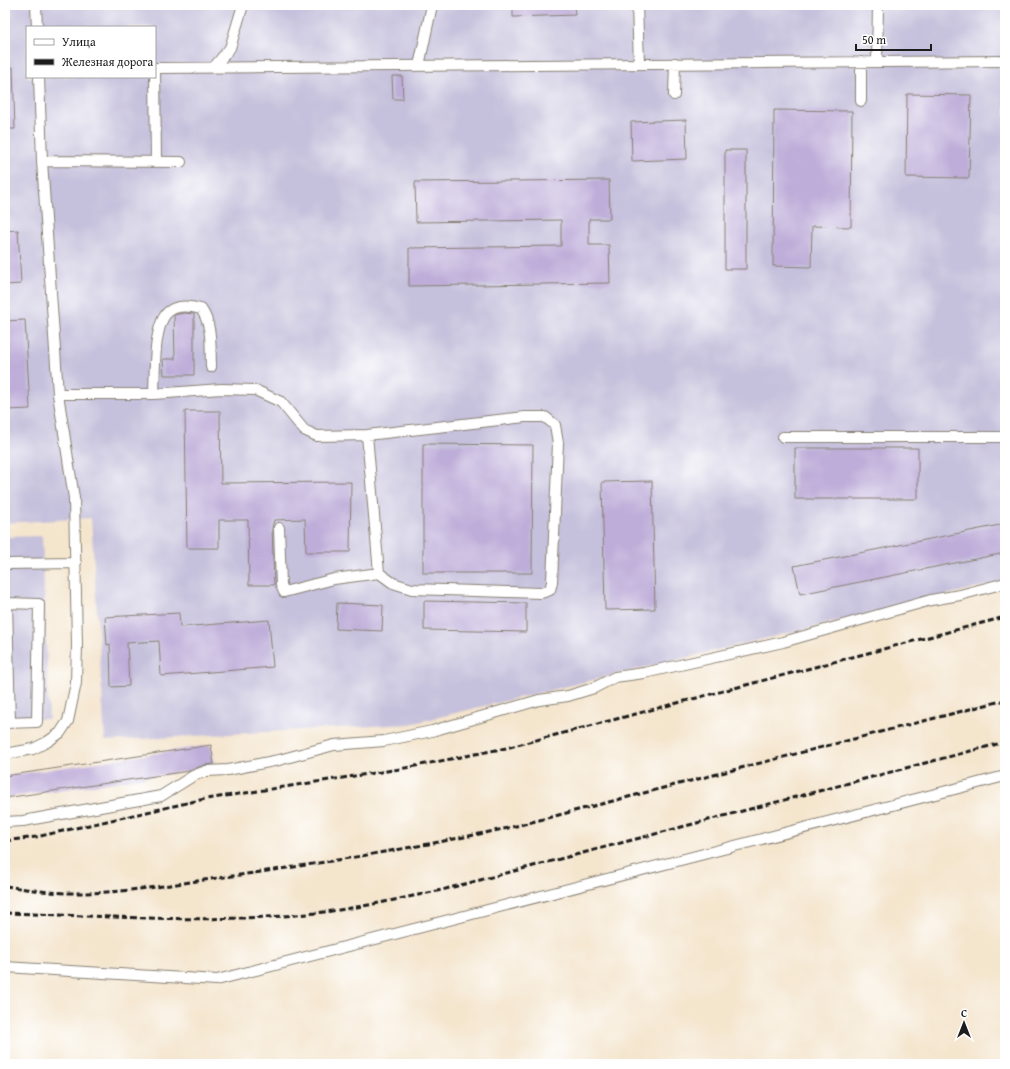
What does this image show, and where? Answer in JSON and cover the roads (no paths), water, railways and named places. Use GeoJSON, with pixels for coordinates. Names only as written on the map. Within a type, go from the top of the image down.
{"type":"FeatureCollection","features":[{"type":"Feature","properties":{"kind":"street"},"geometry":{"type":"LineString","coordinates":[[36,5],[37,26]]}},
{"type":"Feature","properties":{"kind":"street"},"geometry":{"type":"LineString","coordinates":[[214,67],[230,48],[243,5]]}},
{"type":"Feature","properties":{"kind":"street"},"geometry":{"type":"LineString","coordinates":[[418,66],[432,5]]}},
{"type":"Feature","properties":{"kind":"street"},"geometry":{"type":"LineString","coordinates":[[637,5],[639,64]]}},
{"type":"Feature","properties":{"kind":"street"},"geometry":{"type":"LineString","coordinates":[[876,62],[878,5]]}},
{"type":"Feature","properties":{"kind":"street"},"geometry":{"type":"LineString","coordinates":[[156,68],[1005,60]]}},
{"type":"Feature","properties":{"kind":"street"},"geometry":{"type":"LineString","coordinates":[[861,62],[861,100]]}},
{"type":"Feature","properties":{"kind":"street"},"geometry":{"type":"LineString","coordinates":[[674,95],[675,64]]}},
{"type":"Feature","properties":{"kind":"street"},"geometry":{"type":"LineString","coordinates":[[5,754],[33,749],[60,733],[68,721],[76,683],[76,563],[74,498],[58,394],[42,161],[39,78]]}},
{"type":"Feature","properties":{"kind":"street"},"geometry":{"type":"LineString","coordinates":[[155,78],[156,162]]}},
{"type":"Feature","properties":{"kind":"street"},"geometry":{"type":"LineString","coordinates":[[42,161],[181,162]]}},
{"type":"Feature","properties":{"kind":"street"},"geometry":{"type":"LineString","coordinates":[[154,394],[159,330],[163,317],[169,311],[177,307],[191,306],[201,309],[206,317],[210,330],[211,367]]}},
{"type":"Feature","properties":{"kind":"street"},"geometry":{"type":"LineString","coordinates":[[58,394],[154,394],[221,389],[255,390],[282,402],[304,430],[317,436],[343,437],[366,435],[525,417],[545,418],[555,425],[558,443],[552,582],[550,590],[541,593],[412,589],[393,583],[379,573],[334,579],[284,592],[281,585],[279,528]]}},
{"type":"Feature","properties":{"kind":"street"},"geometry":{"type":"LineString","coordinates":[[366,435],[379,573]]}},
{"type":"Feature","properties":{"kind":"street"},"geometry":{"type":"LineString","coordinates":[[783,437],[1005,437]]}},
{"type":"Feature","properties":{"kind":"street"},"geometry":{"type":"LineString","coordinates":[[5,564],[76,563]]}},
{"type":"Feature","properties":{"kind":"street"},"geometry":{"type":"LineString","coordinates":[[5,822],[44,817],[161,796],[193,776],[206,771],[228,770],[279,760],[334,745],[384,741],[432,731],[539,700],[568,696],[594,688],[615,677],[659,670],[783,642],[931,600],[960,595],[1005,583]]}},
{"type":"Feature","properties":{"kind":"street"},"geometry":{"type":"LineString","coordinates":[[6,603],[39,604],[37,722],[7,723],[6,603]]}},
{"type":"Feature","properties":{"kind":"street"},"geometry":{"type":"LineString","coordinates":[[5,967],[217,980],[1005,776]]}},
{"type":"Feature","properties":{"kind":"railway"},"geometry":{"type":"LineString","coordinates":[[5,841],[36,837],[200,800],[400,769],[506,748],[1005,617]]}},
{"type":"Feature","properties":{"kind":"railway"},"geometry":{"type":"LineString","coordinates":[[5,886],[63,893],[113,892],[274,870],[408,848],[508,828],[1005,700]]}},
{"type":"Feature","properties":{"kind":"railway"},"geometry":{"type":"LineString","coordinates":[[5,913],[187,919],[296,915],[352,908],[442,890],[1005,742]]}}]}
